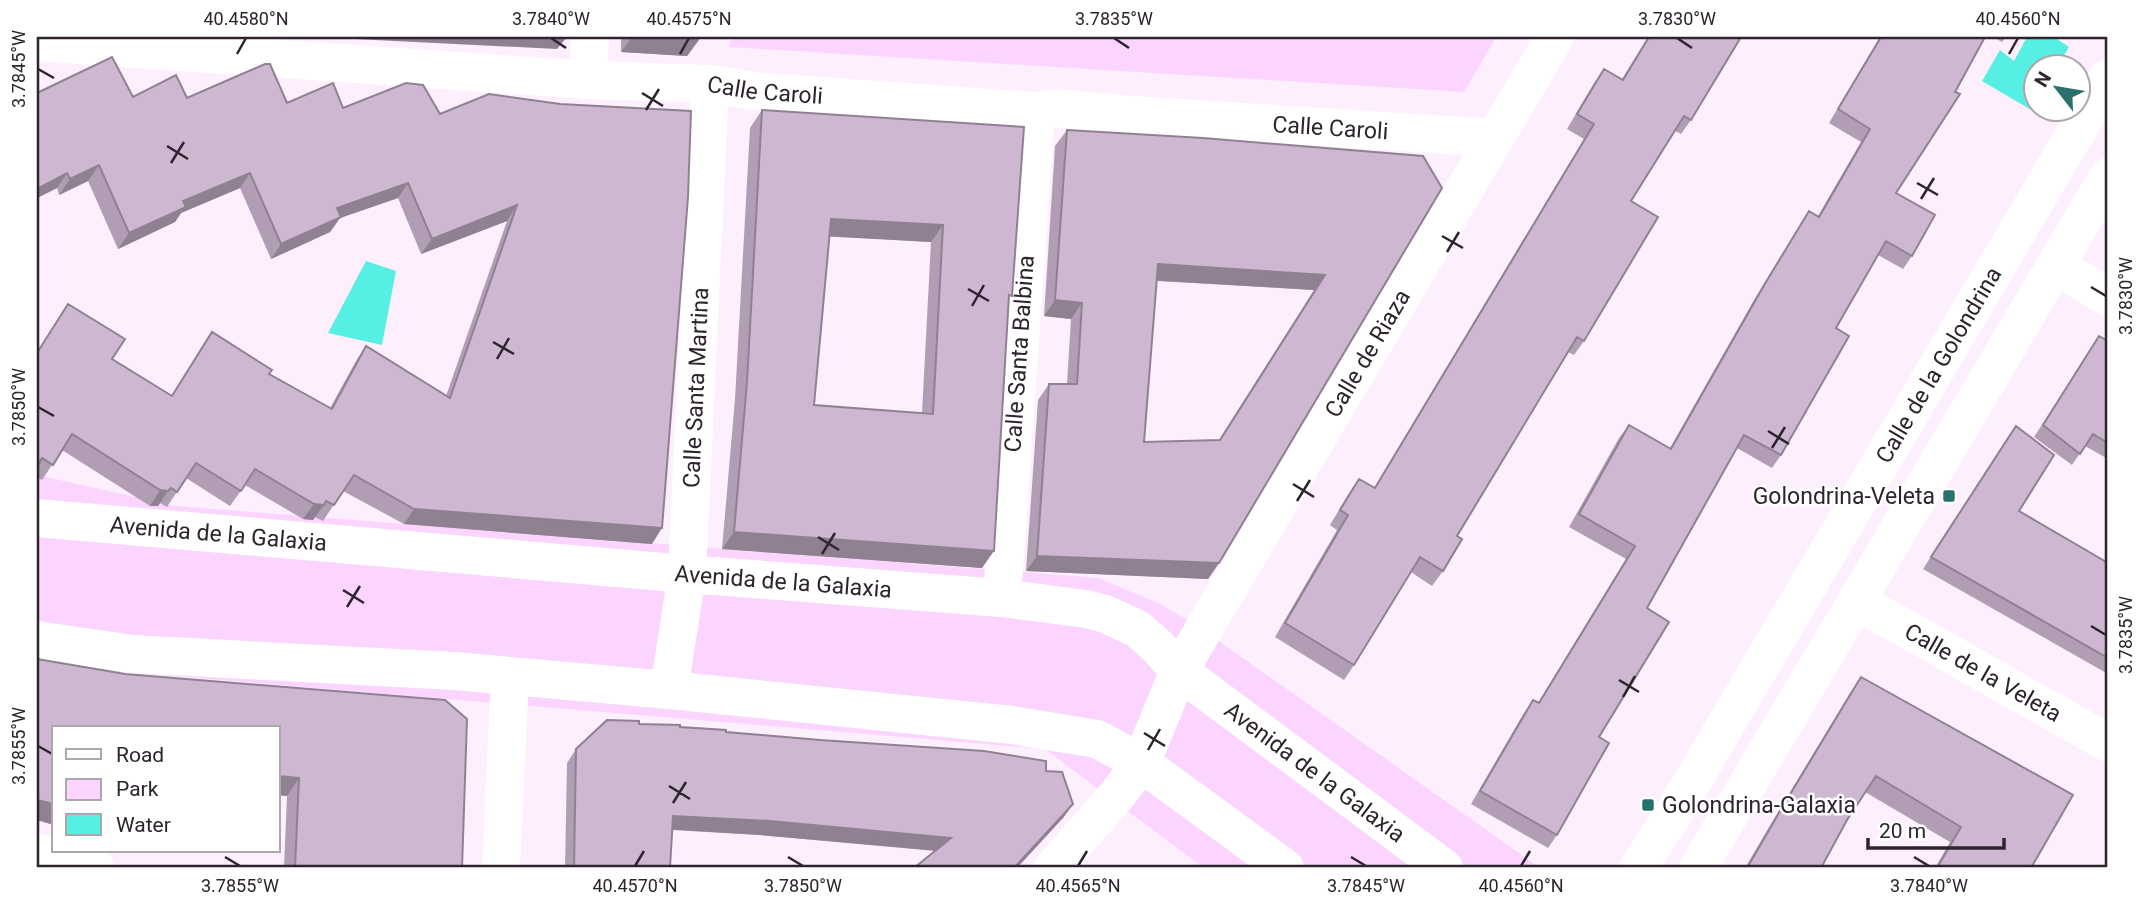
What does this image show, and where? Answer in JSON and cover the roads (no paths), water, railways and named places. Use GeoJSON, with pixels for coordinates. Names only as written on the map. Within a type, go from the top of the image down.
{"type":"FeatureCollection","features":[{"type":"Feature","properties":{"kind":"street"},"geometry":{"type":"LineString","coordinates":[[588,80],[590,37]]}},
{"type":"Feature","properties":{"kind":"street","name":"Calle de Riaza"},"geometry":{"type":"LineString","coordinates":[[1053,868],[1118,794],[1141,762],[1179,671],[1555,37]]}},
{"type":"Feature","properties":{"kind":"street","name":"Calle Caroli"},"geometry":{"type":"LineString","coordinates":[[37,41],[110,42],[588,80],[710,84],[752,91],[1036,111],[1055,108],[1132,116],[1494,138]]}},
{"type":"Feature","properties":{"kind":"street","name":"Calle de la Golondrina"},"geometry":{"type":"LineString","coordinates":[[1638,868],[1672,816],[2108,78]]}},
{"type":"Feature","properties":{"kind":"street","name":"Calle Santa Martina"},"geometry":{"type":"LineString","coordinates":[[669,691],[687,574],[710,84]]}},
{"type":"Feature","properties":{"kind":"street","name":"Calle Santa Balbina"},"geometry":{"type":"LineString","coordinates":[[1002,598],[1037,133],[1036,111]]}},
{"type":"Feature","properties":{"kind":"street"},"geometry":{"type":"LineString","coordinates":[[1698,868],[2108,177]]}},
{"type":"Feature","properties":{"kind":"street"},"geometry":{"type":"LineString","coordinates":[[2057,266],[2108,297]]}},
{"type":"Feature","properties":{"kind":"street","name":"Avenida de la Galaxia"},"geometry":{"type":"LineString","coordinates":[[37,518],[687,574],[1002,598],[1086,609],[1105,614],[1138,629],[1179,671],[1444,868]]}},
{"type":"Feature","properties":{"kind":"street","name":"Calle de la Veleta"},"geometry":{"type":"LineString","coordinates":[[1857,601],[2108,743]]}},
{"type":"Feature","properties":{"kind":"street"},"geometry":{"type":"LineString","coordinates":[[37,640],[132,654],[510,676],[1021,726],[1097,739],[1141,762],[1285,868]]}},
{"type":"Feature","properties":{"kind":"street"},"geometry":{"type":"LineString","coordinates":[[501,868],[510,676]]}},
{"type":"Feature","properties":{"kind":"street"},"geometry":{"type":"LineString","coordinates":[[37,853],[96,868]]}},
{"type":"Feature","properties":{"kind":"water"},"geometry":{"type":"Polygon","coordinates":[[[2027,37],[2054,37],[2069,47],[2066,52],[2022,52],[2022,105],[1982,81],[2000,50],[2014,61],[2027,37]]]}},
{"type":"Feature","properties":{"kind":"water"},"geometry":{"type":"Polygon","coordinates":[[[366,261],[396,271],[382,345],[328,333],[366,261]]]}},
{"type":"Feature","properties":{"kind":"place","name":"Golondrina-Veleta"},"geometry":{"type":"Point","coordinates":[1949,496]}},
{"type":"Feature","properties":{"kind":"place","name":"Golondrina-Galaxia"},"geometry":{"type":"Point","coordinates":[1648,805]}}]}
